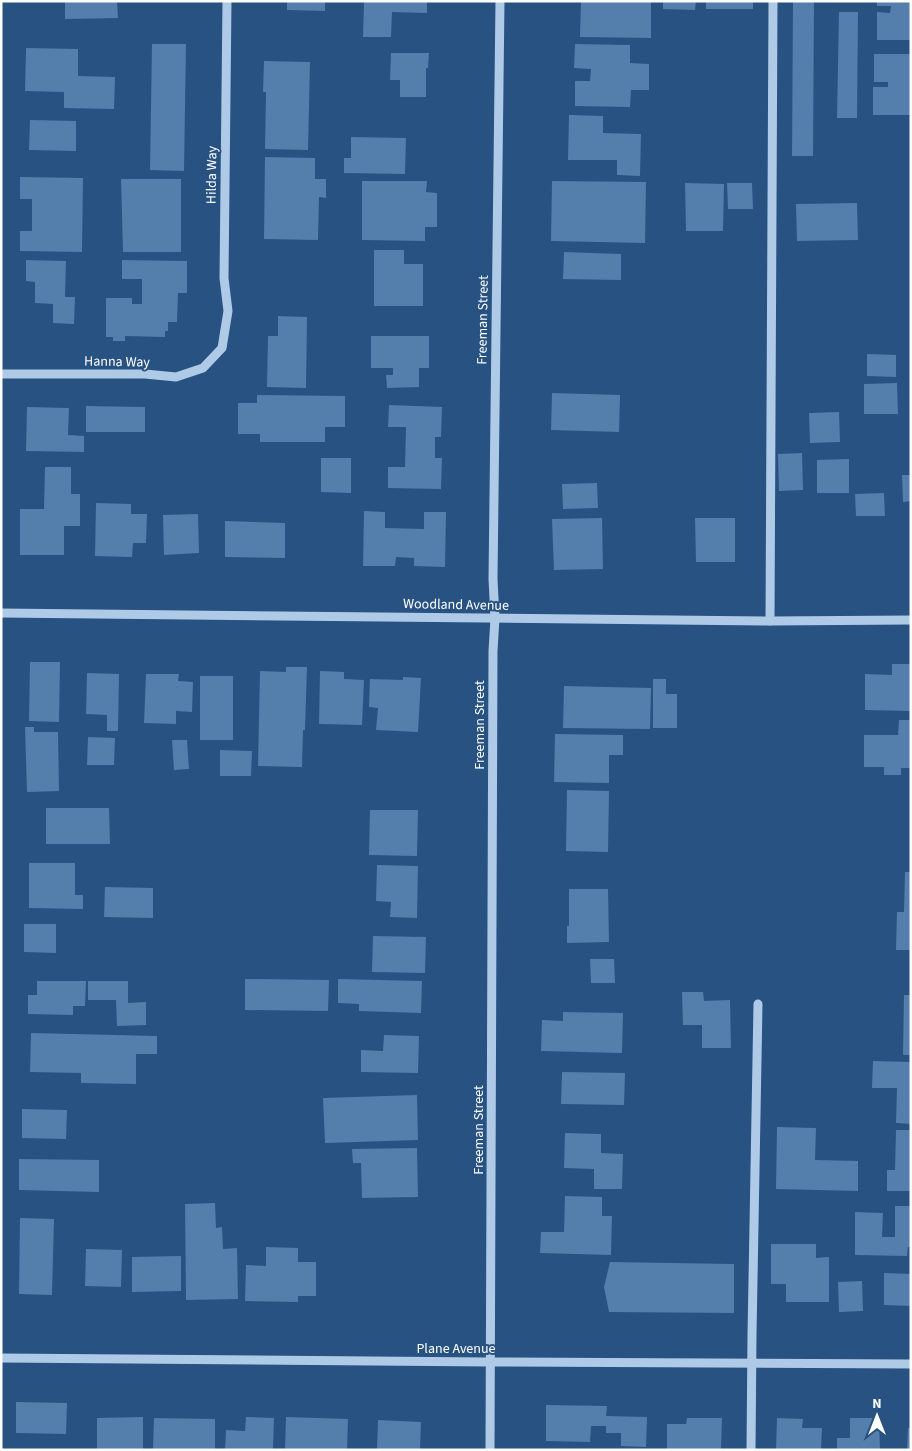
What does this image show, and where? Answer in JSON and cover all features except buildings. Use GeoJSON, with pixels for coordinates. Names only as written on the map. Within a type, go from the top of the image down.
{"type":"FeatureCollection","features":[{"type":"Feature","properties":{"kind":"street","name":"Hilda Way"},"geometry":{"type":"LineString","coordinates":[[222,348],[228,311],[224,278],[227,1]]}},
{"type":"Feature","properties":{"kind":"street","name":"Freeman Street"},"geometry":{"type":"LineString","coordinates":[[490,1450],[493,651],[496,618],[493,579],[500,1]]}},
{"type":"Feature","properties":{"kind":"street"},"geometry":{"type":"LineString","coordinates":[[770,621],[773,1]]}},
{"type":"Feature","properties":{"kind":"street","name":"Hanna Way"},"geometry":{"type":"LineString","coordinates":[[1,374],[145,374],[176,377],[203,368],[222,348]]}},
{"type":"Feature","properties":{"kind":"street","name":"Woodland Avenue"},"geometry":{"type":"LineString","coordinates":[[1,613],[770,621],[911,620]]}},
{"type":"Feature","properties":{"kind":"street"},"geometry":{"type":"LineString","coordinates":[[752,1450],[758,1004]]}},
{"type":"Feature","properties":{"kind":"street","name":"Plane Avenue"},"geometry":{"type":"LineString","coordinates":[[1,1358],[911,1364]]}}]}
